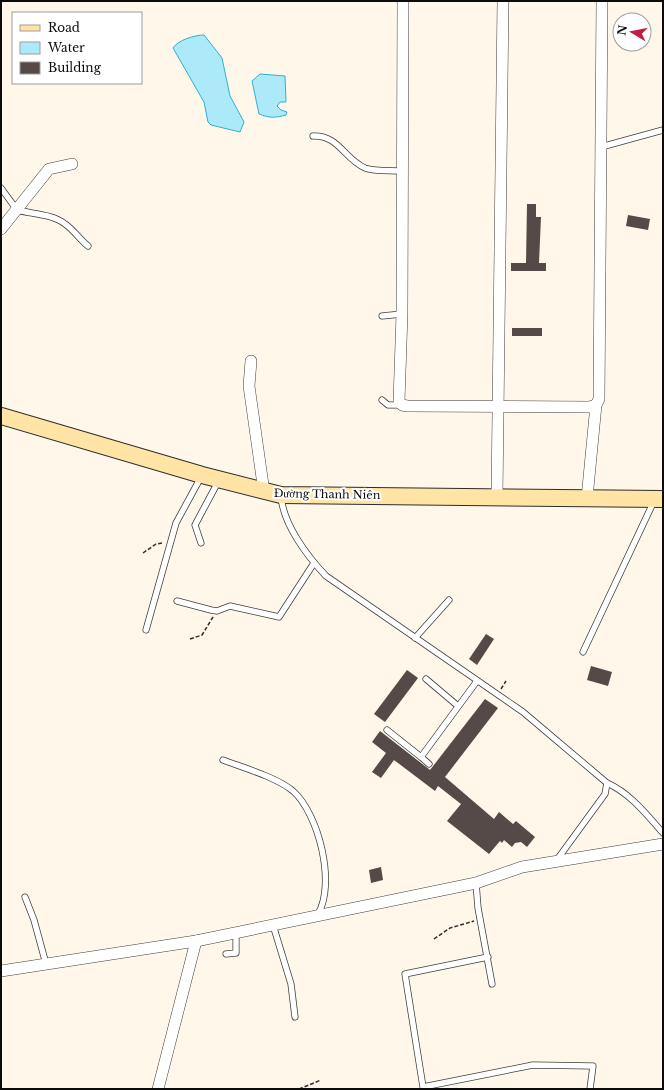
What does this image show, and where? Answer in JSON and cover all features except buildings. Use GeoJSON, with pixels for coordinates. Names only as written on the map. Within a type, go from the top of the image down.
{"type":"FeatureCollection","features":[{"type":"Feature","properties":{"kind":"main road","name":"Đường Thanh Niên"},"geometry":{"type":"LineString","coordinates":[[1,416],[202,475],[264,492],[281,495],[497,496],[659,499]]}},
{"type":"Feature","properties":{"kind":"street"},"geometry":{"type":"LineString","coordinates":[[403,1],[402,314],[399,401],[402,405],[589,407],[596,405]]}},
{"type":"Feature","properties":{"kind":"street"},"geometry":{"type":"LineString","coordinates":[[497,496],[503,1]]}},
{"type":"Feature","properties":{"kind":"street"},"geometry":{"type":"LineString","coordinates":[[587,498],[596,405],[599,399],[602,1]]}},
{"type":"Feature","properties":{"kind":"street"},"geometry":{"type":"LineString","coordinates":[[1,229],[49,169],[72,164]]}},
{"type":"Feature","properties":{"kind":"street"},"geometry":{"type":"LineString","coordinates":[[251,361],[249,386],[264,492]]}},
{"type":"Feature","properties":{"kind":"street"},"geometry":{"type":"LineString","coordinates":[[1,971],[196,941],[476,883],[522,867],[663,844]]}},
{"type":"Feature","properties":{"kind":"street"},"geometry":{"type":"LineString","coordinates":[[158,1089],[196,941]]}},
{"type":"Feature","properties":{"kind":"lane"},"geometry":{"type":"LineString","coordinates":[[601,147],[663,130]]}},
{"type":"Feature","properties":{"kind":"lane"},"geometry":{"type":"LineString","coordinates":[[313,136],[324,135],[331,139],[357,163],[366,168],[403,171]]}},
{"type":"Feature","properties":{"kind":"lane"},"geometry":{"type":"LineString","coordinates":[[1,188],[17,210],[49,216],[64,223],[78,239],[88,246]]}},
{"type":"Feature","properties":{"kind":"lane"},"geometry":{"type":"LineString","coordinates":[[382,316],[402,314]]}},
{"type":"Feature","properties":{"kind":"lane"},"geometry":{"type":"LineString","coordinates":[[382,400],[388,405],[402,405]]}},
{"type":"Feature","properties":{"kind":"lane"},"geometry":{"type":"LineString","coordinates":[[146,630],[176,523],[202,475]]}},
{"type":"Feature","properties":{"kind":"lane"},"geometry":{"type":"LineString","coordinates":[[201,543],[195,524],[219,479]]}},
{"type":"Feature","properties":{"kind":"lane"},"geometry":{"type":"LineString","coordinates":[[281,495],[285,517],[314,563],[326,576],[477,682],[523,712],[607,783],[631,799],[663,833]]}},
{"type":"Feature","properties":{"kind":"lane"},"geometry":{"type":"LineString","coordinates":[[583,652],[659,499]]}},
{"type":"Feature","properties":{"kind":"lane"},"geometry":{"type":"LineString","coordinates":[[177,601],[217,611],[230,606],[279,617],[314,563]]}},
{"type":"Feature","properties":{"kind":"lane"},"geometry":{"type":"LineString","coordinates":[[415,638],[449,600]]}},
{"type":"Feature","properties":{"kind":"lane"},"geometry":{"type":"LineString","coordinates":[[426,678],[458,706]]}},
{"type":"Feature","properties":{"kind":"lane"},"geometry":{"type":"LineString","coordinates":[[421,757],[477,682]]}},
{"type":"Feature","properties":{"kind":"lane"},"geometry":{"type":"LineString","coordinates":[[387,730],[429,764]]}},
{"type":"Feature","properties":{"kind":"lane"},"geometry":{"type":"LineString","coordinates":[[223,760],[280,783],[293,791],[304,805],[318,837],[326,876],[322,908],[317,916]]}},
{"type":"Feature","properties":{"kind":"lane"},"geometry":{"type":"LineString","coordinates":[[555,861],[605,794],[607,783]]}},
{"type":"Feature","properties":{"kind":"lane"},"geometry":{"type":"LineString","coordinates":[[476,883],[492,984]]}},
{"type":"Feature","properties":{"kind":"lane"},"geometry":{"type":"LineString","coordinates":[[25,897],[34,920],[46,965]]}},
{"type":"Feature","properties":{"kind":"lane"},"geometry":{"type":"LineString","coordinates":[[273,925],[291,984],[295,1017]]}},
{"type":"Feature","properties":{"kind":"lane"},"geometry":{"type":"LineString","coordinates":[[226,954],[236,953],[236,933]]}},
{"type":"Feature","properties":{"kind":"lane"},"geometry":{"type":"LineString","coordinates":[[488,956],[405,974],[423,1087],[533,1065],[594,1066],[590,1089]]}},
{"type":"Feature","properties":{"kind":"path"},"geometry":{"type":"LineString","coordinates":[[143,553],[156,544],[171,540]]}},
{"type":"Feature","properties":{"kind":"path"},"geometry":{"type":"LineString","coordinates":[[190,639],[202,635],[217,611]]}},
{"type":"Feature","properties":{"kind":"path"},"geometry":{"type":"LineString","coordinates":[[434,939],[450,928],[481,917]]}},
{"type":"Feature","properties":{"kind":"path"},"geometry":{"type":"LineString","coordinates":[[299,1089],[321,1080]]}},
{"type":"Feature","properties":{"kind":"water"},"geometry":{"type":"Polygon","coordinates":[[[204,35],[222,58],[230,96],[244,122],[240,132],[211,125],[208,122],[204,102],[173,48],[175,45],[187,38],[204,35]]]}},
{"type":"Feature","properties":{"kind":"water"},"geometry":{"type":"Polygon","coordinates":[[[260,74],[285,76],[286,102],[280,102],[277,106],[281,110],[287,112],[286,115],[272,117],[259,114],[252,81],[260,74]]]}}]}
